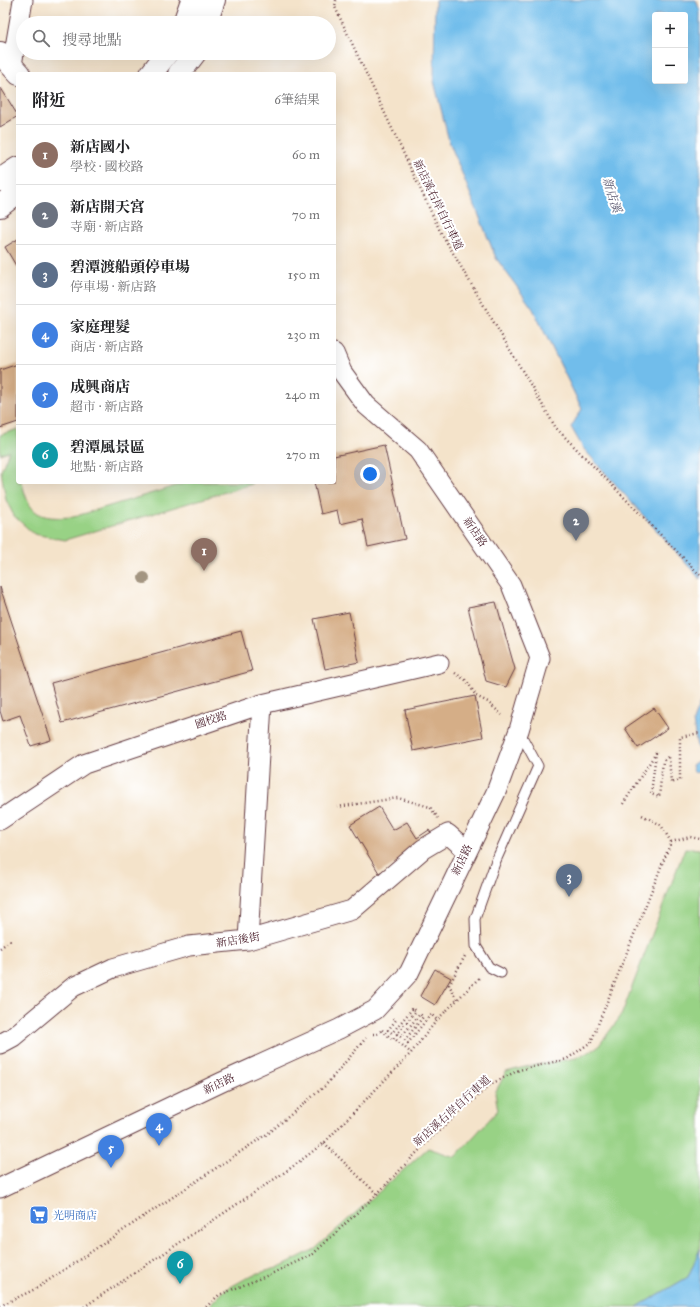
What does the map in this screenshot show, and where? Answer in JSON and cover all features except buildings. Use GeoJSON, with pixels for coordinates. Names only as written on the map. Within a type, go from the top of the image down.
{"type":"FeatureCollection","features":[{"type":"Feature","properties":{"kind":"main road"},"geometry":{"type":"LineString","coordinates":[[186,16],[192,0]]}},
{"type":"Feature","properties":{"kind":"main road"},"geometry":{"type":"LineString","coordinates":[[208,16],[214,0]]}},
{"type":"Feature","properties":{"kind":"main road"},"geometry":{"type":"LineString","coordinates":[[153,72],[162,60]]}},
{"type":"Feature","properties":{"kind":"main road"},"geometry":{"type":"LineString","coordinates":[[181,72],[190,60]]}},
{"type":"Feature","properties":{"kind":"main road"},"geometry":{"type":"LineString","coordinates":[[0,180],[16,169]]}},
{"type":"Feature","properties":{"kind":"main road"},"geometry":{"type":"LineString","coordinates":[[0,206],[16,194]]}},
{"type":"Feature","properties":{"kind":"street"},"geometry":{"type":"LineString","coordinates":[[20,16],[23,0]]}},
{"type":"Feature","properties":{"kind":"street"},"geometry":{"type":"LineString","coordinates":[[10,64],[16,34]]}},
{"type":"Feature","properties":{"kind":"street","name":"新店路"},"geometry":{"type":"LineString","coordinates":[[0,1188],[222,1082],[339,1029],[375,1010],[409,973],[466,850],[496,792],[519,730],[540,658],[511,585],[418,450],[366,405],[342,372],[336,358]]}},
{"type":"Feature","properties":{"kind":"street","name":"國校路"},"geometry":{"type":"LineString","coordinates":[[0,820],[84,764],[262,704],[439,664]]}},
{"type":"Feature","properties":{"kind":"street"},"geometry":{"type":"LineString","coordinates":[[248,940],[262,704]]}},
{"type":"Feature","properties":{"kind":"street"},"geometry":{"type":"LineString","coordinates":[[448,834],[466,850]]}},
{"type":"Feature","properties":{"kind":"street","name":"新店後街"},"geometry":{"type":"LineString","coordinates":[[0,1044],[13,1037],[73,987],[113,968],[189,946],[248,940],[352,910],[423,849],[448,834]]}},
{"type":"Feature","properties":{"kind":"lane"},"geometry":{"type":"LineString","coordinates":[[501,973],[489,967],[476,946],[475,919],[495,863],[538,766],[519,730]]}},
{"type":"Feature","properties":{"kind":"path","name":"新店溪右岸自行車道"},"geometry":{"type":"LineString","coordinates":[[336,0],[336,7],[440,231],[556,428],[700,575]]}},
{"type":"Feature","properties":{"kind":"path"},"geometry":{"type":"LineString","coordinates":[[439,664],[467,681],[476,696],[488,702],[502,715],[507,715],[519,730]]}},
{"type":"Feature","properties":{"kind":"path"},"geometry":{"type":"LineString","coordinates":[[623,804],[656,753],[651,794],[659,797],[663,761],[669,756],[671,783],[680,780],[680,737],[700,733]]}},
{"type":"Feature","properties":{"kind":"path"},"geometry":{"type":"LineString","coordinates":[[337,807],[398,798],[430,807],[448,834]]}},
{"type":"Feature","properties":{"kind":"path"},"geometry":{"type":"LineString","coordinates":[[640,814],[661,825],[671,842],[690,837],[700,838]]}},
{"type":"Feature","properties":{"kind":"path","name":"新店溪右岸自行車道"},"geometry":{"type":"LineString","coordinates":[[206,1307],[219,1295],[271,1274],[313,1254],[377,1194],[430,1139],[491,1084],[519,1070],[567,1059],[591,1042],[671,842]]}},
{"type":"Feature","properties":{"kind":"path"},"geometry":{"type":"LineString","coordinates":[[0,948],[11,940]]}},
{"type":"Feature","properties":{"kind":"path"},"geometry":{"type":"LineString","coordinates":[[457,999],[450,985],[467,954],[476,946]]}},
{"type":"Feature","properties":{"kind":"path"},"geometry":{"type":"LineString","coordinates":[[84,1307],[288,1170],[324,1143],[411,1053],[437,1020],[489,967]]}},
{"type":"Feature","properties":{"kind":"path"},"geometry":{"type":"LineString","coordinates":[[392,1018],[396,1020],[388,1030],[392,1033],[413,1008],[416,1011],[397,1034],[401,1037],[420,1014],[423,1017],[404,1040],[408,1043],[431,1014],[437,1020]]}},
{"type":"Feature","properties":{"kind":"path"},"geometry":{"type":"LineString","coordinates":[[382,1030],[392,1040],[394,1038],[411,1053]]}},
{"type":"Feature","properties":{"kind":"path"},"geometry":{"type":"LineString","coordinates":[[0,1306],[37,1288],[270,1132],[325,1086],[370,1034]]}},
{"type":"Feature","properties":{"kind":"path"},"geometry":{"type":"LineString","coordinates":[[324,1143],[377,1194]]}},
{"type":"Feature","properties":{"kind":"green space"},"geometry":{"type":"Polygon","coordinates":[[[16,430],[16,484],[23,484],[28,502],[33,509],[44,516],[73,517],[182,484],[252,484],[65,540],[34,534],[14,516],[6,500],[1,471],[9,451],[0,454],[0,435],[16,430]]]}},
{"type":"Feature","properties":{"kind":"green space"},"geometry":{"type":"Polygon","coordinates":[[[685,848],[700,849],[700,1249],[688,1277],[637,1307],[208,1307],[225,1290],[252,1275],[277,1268],[315,1249],[428,1148],[455,1157],[498,1110],[495,1093],[506,1072],[576,1058],[597,1048],[621,1016],[685,848]]]}},
{"type":"Feature","properties":{"kind":"water","name":"新店溪"},"geometry":{"type":"Polygon","coordinates":[[[435,0],[696,0],[700,11],[700,579],[583,448],[571,427],[582,409],[533,309],[496,258],[449,141],[434,81],[435,0]]]}},
{"type":"Feature","properties":{"kind":"water"},"geometry":{"type":"Polygon","coordinates":[[[700,702],[700,752],[697,748],[693,721],[700,702]]]}},
{"type":"Feature","properties":{"kind":"water"},"geometry":{"type":"Polygon","coordinates":[[[700,759],[700,771],[694,772],[692,765],[700,759]]]}},
{"type":"Feature","properties":{"kind":"water"},"geometry":{"type":"Polygon","coordinates":[[[700,1249],[700,1307],[637,1307],[688,1277],[700,1249]]]}},
{"type":"Feature","properties":{"kind":"place","name":"新店開天宮"},"geometry":{"type":"Point","coordinates":[576,541]}},
{"type":"Feature","properties":{"kind":"place","name":"新店國小"},"geometry":{"type":"Point","coordinates":[204,571]}},
{"type":"Feature","properties":{"kind":"place","name":"碧潭渡船頭停車場"},"geometry":{"type":"Point","coordinates":[569,897]}},
{"type":"Feature","properties":{"kind":"place","name":"家庭理髮"},"geometry":{"type":"Point","coordinates":[159,1146]}},
{"type":"Feature","properties":{"kind":"place","name":"成興商店"},"geometry":{"type":"Point","coordinates":[111,1168]}},
{"type":"Feature","properties":{"kind":"place","name":"光明商店"},"geometry":{"type":"Point","coordinates":[39,1215]}},
{"type":"Feature","properties":{"kind":"place","name":"碧潭風景區"},"geometry":{"type":"Point","coordinates":[180,1284]}}]}
